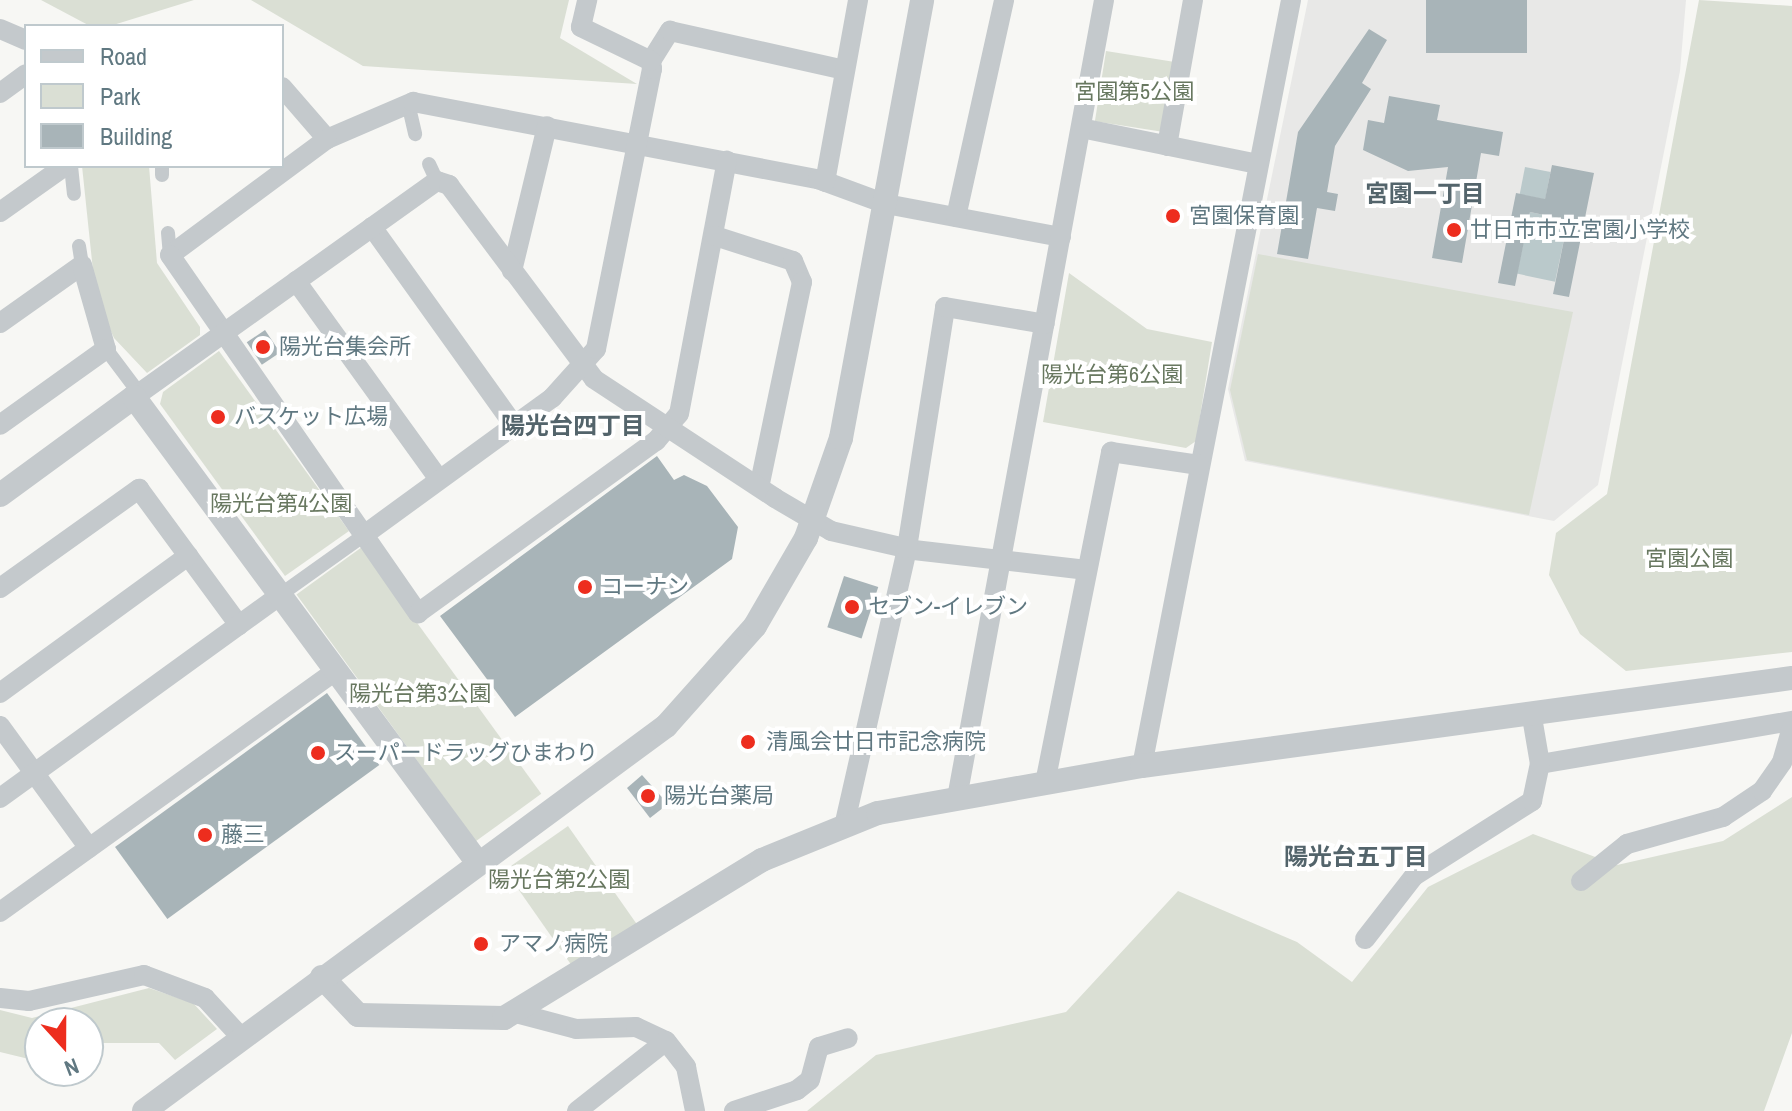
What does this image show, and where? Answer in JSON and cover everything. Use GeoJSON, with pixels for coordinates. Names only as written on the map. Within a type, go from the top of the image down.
{"type":"FeatureCollection","features":[{"type":"Feature","properties":{"kind":"street"},"geometry":{"type":"LineString","coordinates":[[587,0],[581,27],[651,61]]}},
{"type":"Feature","properties":{"kind":"street"},"geometry":{"type":"LineString","coordinates":[[825,182],[858,0]]}},
{"type":"Feature","properties":{"kind":"street"},"geometry":{"type":"LineString","coordinates":[[144,1111],[240,1036],[666,726],[706,686],[776,594],[813,520],[841,438],[922,0]]}},
{"type":"Feature","properties":{"kind":"street"},"geometry":{"type":"LineString","coordinates":[[956,217],[1004,0]]}},
{"type":"Feature","properties":{"kind":"street"},"geometry":{"type":"LineString","coordinates":[[957,798],[1104,0]]}},
{"type":"Feature","properties":{"kind":"street"},"geometry":{"type":"LineString","coordinates":[[1167,146],[1193,0]]}},
{"type":"Feature","properties":{"kind":"street"},"geometry":{"type":"LineString","coordinates":[[1142,766],[1291,0]]}},
{"type":"Feature","properties":{"kind":"street"},"geometry":{"type":"LineString","coordinates":[[0,29],[24,39]]}},
{"type":"Feature","properties":{"kind":"street"},"geometry":{"type":"LineString","coordinates":[[0,798],[514,425],[583,366],[603,332],[639,144],[651,61],[670,31],[845,70]]}},
{"type":"Feature","properties":{"kind":"street"},"geometry":{"type":"LineString","coordinates":[[0,93],[24,75]]}},
{"type":"Feature","properties":{"kind":"street"},"geometry":{"type":"LineString","coordinates":[[284,89],[327,139]]}},
{"type":"Feature","properties":{"kind":"street"},"geometry":{"type":"LineString","coordinates":[[170,255],[327,139],[408,103],[727,161],[825,182],[886,204],[1061,237]]}},
{"type":"Feature","properties":{"kind":"street"},"geometry":{"type":"LineString","coordinates":[[408,103],[415,134]]}},
{"type":"Feature","properties":{"kind":"street"},"geometry":{"type":"LineString","coordinates":[[512,271],[547,126]]}},
{"type":"Feature","properties":{"kind":"street"},"geometry":{"type":"LineString","coordinates":[[1081,128],[1258,164]]}},
{"type":"Feature","properties":{"kind":"street"},"geometry":{"type":"LineString","coordinates":[[168,233],[170,255],[418,613],[668,428],[690,384],[727,161]]}},
{"type":"Feature","properties":{"kind":"street"},"geometry":{"type":"LineString","coordinates":[[0,212],[65,168]]}},
{"type":"Feature","properties":{"kind":"street"},"geometry":{"type":"LineString","coordinates":[[68,168],[74,194]]}},
{"type":"Feature","properties":{"kind":"street"},"geometry":{"type":"LineString","coordinates":[[0,495],[372,227],[433,173],[449,185],[583,366],[668,428],[813,520],[907,548],[1087,570]]}},
{"type":"Feature","properties":{"kind":"street"},"geometry":{"type":"LineString","coordinates":[[372,227],[514,425]]}},
{"type":"Feature","properties":{"kind":"street"},"geometry":{"type":"LineString","coordinates":[[715,236],[793,261],[802,282],[759,487]]}},
{"type":"Feature","properties":{"kind":"street"},"geometry":{"type":"LineString","coordinates":[[0,323],[80,256],[86,299],[106,349],[280,595],[478,863]]}},
{"type":"Feature","properties":{"kind":"street"},"geometry":{"type":"LineString","coordinates":[[296,281],[438,478]]}},
{"type":"Feature","properties":{"kind":"street"},"geometry":{"type":"LineString","coordinates":[[845,822],[907,548],[945,307],[1045,324]]}},
{"type":"Feature","properties":{"kind":"street"},"geometry":{"type":"LineString","coordinates":[[0,425],[106,349]]}},
{"type":"Feature","properties":{"kind":"street"},"geometry":{"type":"LineString","coordinates":[[1045,783],[1111,452],[1199,465]]}},
{"type":"Feature","properties":{"kind":"street"},"geometry":{"type":"LineString","coordinates":[[0,588],[139,489],[239,625]]}},
{"type":"Feature","properties":{"kind":"street"},"geometry":{"type":"LineString","coordinates":[[0,693],[188,556]]}},
{"type":"Feature","properties":{"kind":"street"},"geometry":{"type":"LineString","coordinates":[[0,912],[336,671]]}},
{"type":"Feature","properties":{"kind":"street"},"geometry":{"type":"LineString","coordinates":[[516,1013],[762,860],[845,822],[957,798],[1142,766],[1532,717],[1792,678]]}},
{"type":"Feature","properties":{"kind":"street"},"geometry":{"type":"LineString","coordinates":[[1365,939],[1414,876],[1532,801],[1540,764],[1532,717]]}},
{"type":"Feature","properties":{"kind":"street"},"geometry":{"type":"LineString","coordinates":[[1540,764],[1792,724]]}},
{"type":"Feature","properties":{"kind":"street"},"geometry":{"type":"LineString","coordinates":[[1581,881],[1627,844],[1723,817],[1762,791],[1792,724]]}},
{"type":"Feature","properties":{"kind":"street"},"geometry":{"type":"LineString","coordinates":[[0,726],[89,848]]}},
{"type":"Feature","properties":{"kind":"street"},"geometry":{"type":"LineString","coordinates":[[0,998],[29,1001],[144,975],[205,998],[240,1036]]}},
{"type":"Feature","properties":{"kind":"street"},"geometry":{"type":"LineString","coordinates":[[322,977],[358,1015],[516,1013],[576,1029],[636,1027],[666,1041],[686,1067],[695,1111]]}},
{"type":"Feature","properties":{"kind":"street"},"geometry":{"type":"LineString","coordinates":[[734,1111],[797,1090],[810,1080],[819,1047],[848,1038]]}},
{"type":"Feature","properties":{"kind":"street"},"geometry":{"type":"LineString","coordinates":[[577,1111],[666,1041]]}},
{"type":"Feature","properties":{"kind":"shaded area","name":"廿日市市立宮園小学校"},"geometry":{"type":"Polygon","coordinates":[[[1308,0],[1686,0],[1680,71],[1598,485],[1554,521],[1245,461],[1228,389],[1308,0]]]}},
{"type":"Feature","properties":{"kind":"shaded area"},"geometry":{"type":"Polygon","coordinates":[[[1525,167],[1551,172],[1545,199],[1520,194],[1525,167]]]}},
{"type":"Feature","properties":{"kind":"shaded area"},"geometry":{"type":"Polygon","coordinates":[[[1530,212],[1568,220],[1555,282],[1517,274],[1530,212]]]}},
{"type":"Feature","properties":{"kind":"green space"},"geometry":{"type":"Polygon","coordinates":[[[41,0],[194,0],[116,24],[86,24],[41,0]]]}},
{"type":"Feature","properties":{"kind":"green space"},"geometry":{"type":"Polygon","coordinates":[[[251,0],[569,0],[560,38],[637,84],[363,66],[251,0]]]}},
{"type":"Feature","properties":{"kind":"green space","name":"宮園公園"},"geometry":{"type":"Polygon","coordinates":[[[1699,0],[1792,6],[1792,652],[1626,671],[1580,634],[1549,575],[1556,533],[1607,494],[1699,0]]]}},
{"type":"Feature","properties":{"kind":"green space","name":"宮園第5公園"},"geometry":{"type":"Polygon","coordinates":[[[1106,51],[1173,62],[1162,132],[1095,121],[1106,51]]]}},
{"type":"Feature","properties":{"kind":"green space"},"geometry":{"type":"Polygon","coordinates":[[[82,168],[149,168],[157,263],[200,327],[200,335],[147,373],[114,338],[96,299],[82,168]]]}},
{"type":"Feature","properties":{"kind":"green space"},"geometry":{"type":"Polygon","coordinates":[[[1258,254],[1573,312],[1529,515],[1247,460],[1230,390],[1258,254]]]}},
{"type":"Feature","properties":{"kind":"green space","name":"陽光台第6公園"},"geometry":{"type":"Polygon","coordinates":[[[1069,273],[1147,329],[1212,342],[1196,441],[1186,448],[1043,422],[1069,273]]]}},
{"type":"Feature","properties":{"kind":"green space","name":"陽光台第4公園"},"geometry":{"type":"Polygon","coordinates":[[[219,351],[349,531],[285,576],[160,404],[163,392],[219,351]]]}},
{"type":"Feature","properties":{"kind":"green space","name":"陽光台第3公園"},"geometry":{"type":"Polygon","coordinates":[[[362,547],[541,794],[476,841],[296,595],[362,547]]]}},
{"type":"Feature","properties":{"kind":"green space"},"geometry":{"type":"Polygon","coordinates":[[[1792,797],[1792,1033],[1764,1111],[807,1111],[876,1055],[1066,1012],[1178,891],[1297,942],[1352,982],[1428,887],[1533,834],[1617,865],[1723,841],[1792,797]]]}},
{"type":"Feature","properties":{"kind":"green space","name":"陽光台第2公園"},"geometry":{"type":"Polygon","coordinates":[[[568,826],[637,925],[574,969],[505,870],[568,826]]]}},
{"type":"Feature","properties":{"kind":"green space"},"geometry":{"type":"Polygon","coordinates":[[[149,988],[193,1003],[217,1029],[175,1060],[159,1043],[104,1043],[104,1007],[75,1007],[149,988]]]}},
{"type":"Feature","properties":{"kind":"green space"},"geometry":{"type":"Polygon","coordinates":[[[0,1010],[24,1016],[24,1058],[0,1052],[0,1010]]]}},
{"type":"Feature","properties":{"kind":"building"},"geometry":{"type":"Polygon","coordinates":[[[1426,0],[1527,0],[1527,53],[1426,53],[1426,0]]]}},
{"type":"Feature","properties":{"kind":"building"},"geometry":{"type":"Polygon","coordinates":[[[1369,29],[1387,40],[1362,83],[1371,89],[1335,146],[1327,192],[1338,194],[1335,211],[1317,208],[1308,259],[1277,254],[1298,132],[1369,29]]]}},
{"type":"Feature","properties":{"kind":"building"},"geometry":{"type":"Polygon","coordinates":[[[1389,96],[1440,105],[1437,120],[1503,132],[1499,156],[1481,153],[1462,263],[1432,258],[1448,167],[1408,171],[1363,150],[1368,120],[1384,123],[1389,96]]]}},
{"type":"Feature","properties":{"kind":"building"},"geometry":{"type":"Polygon","coordinates":[[[1552,165],[1594,173],[1569,297],[1553,294],[1568,220],[1530,212],[1515,286],[1498,283],[1516,193],[1545,199],[1552,165]]]}},
{"type":"Feature","properties":{"kind":"building","name":"陽光台集会所"},"geometry":{"type":"Polygon","coordinates":[[[265,330],[280,352],[262,365],[247,342],[265,330]]]}},
{"type":"Feature","properties":{"kind":"building","name":"コーナン"},"geometry":{"type":"Polygon","coordinates":[[[657,456],[674,480],[684,475],[707,486],[738,527],[732,559],[515,717],[440,616],[657,456]]]}},
{"type":"Feature","properties":{"kind":"building","name":"セブン-イレブン"},"geometry":{"type":"Polygon","coordinates":[[[844,576],[878,587],[862,638],[827,627],[844,576]]]}},
{"type":"Feature","properties":{"kind":"building","name":"藤三"},"geometry":{"type":"Polygon","coordinates":[[[327,693],[379,765],[167,919],[115,847],[327,693]]]}},
{"type":"Feature","properties":{"kind":"building","name":"陽光台薬局"},"geometry":{"type":"Polygon","coordinates":[[[642,775],[668,804],[650,818],[627,788],[642,775]]]}},
{"type":"Feature","properties":{"kind":"place","name":"宮園保育園"},"geometry":{"type":"Point","coordinates":[1173,216]}},
{"type":"Feature","properties":{"kind":"place","name":"廿日市市立宮園小学校"},"geometry":{"type":"Point","coordinates":[1454,230]}},
{"type":"Feature","properties":{"kind":"place","name":"陽光台集会所"},"geometry":{"type":"Point","coordinates":[263,347]}},
{"type":"Feature","properties":{"kind":"place","name":"バスケット広場"},"geometry":{"type":"Point","coordinates":[218,417]}},
{"type":"Feature","properties":{"kind":"place","name":"コーナン"},"geometry":{"type":"Point","coordinates":[585,587]}},
{"type":"Feature","properties":{"kind":"place","name":"セブン-イレブン"},"geometry":{"type":"Point","coordinates":[852,607]}},
{"type":"Feature","properties":{"kind":"place","name":"清風会廿日市記念病院"},"geometry":{"type":"Point","coordinates":[748,742]}},
{"type":"Feature","properties":{"kind":"place","name":"スーパードラッグひまわり"},"geometry":{"type":"Point","coordinates":[318,753]}},
{"type":"Feature","properties":{"kind":"place","name":"陽光台薬局"},"geometry":{"type":"Point","coordinates":[648,796]}},
{"type":"Feature","properties":{"kind":"place","name":"藤三"},"geometry":{"type":"Point","coordinates":[205,835]}},
{"type":"Feature","properties":{"kind":"place","name":"アマノ病院"},"geometry":{"type":"Point","coordinates":[481,944]}},
{"type":"Feature","properties":{"kind":"district","name":"宮園一丁目"},"geometry":{"type":"Point","coordinates":[1425,194]}},
{"type":"Feature","properties":{"kind":"district","name":"陽光台四丁目"},"geometry":{"type":"Point","coordinates":[573,426]}},
{"type":"Feature","properties":{"kind":"district","name":"陽光台五丁目"},"geometry":{"type":"Point","coordinates":[1356,857]}}]}
